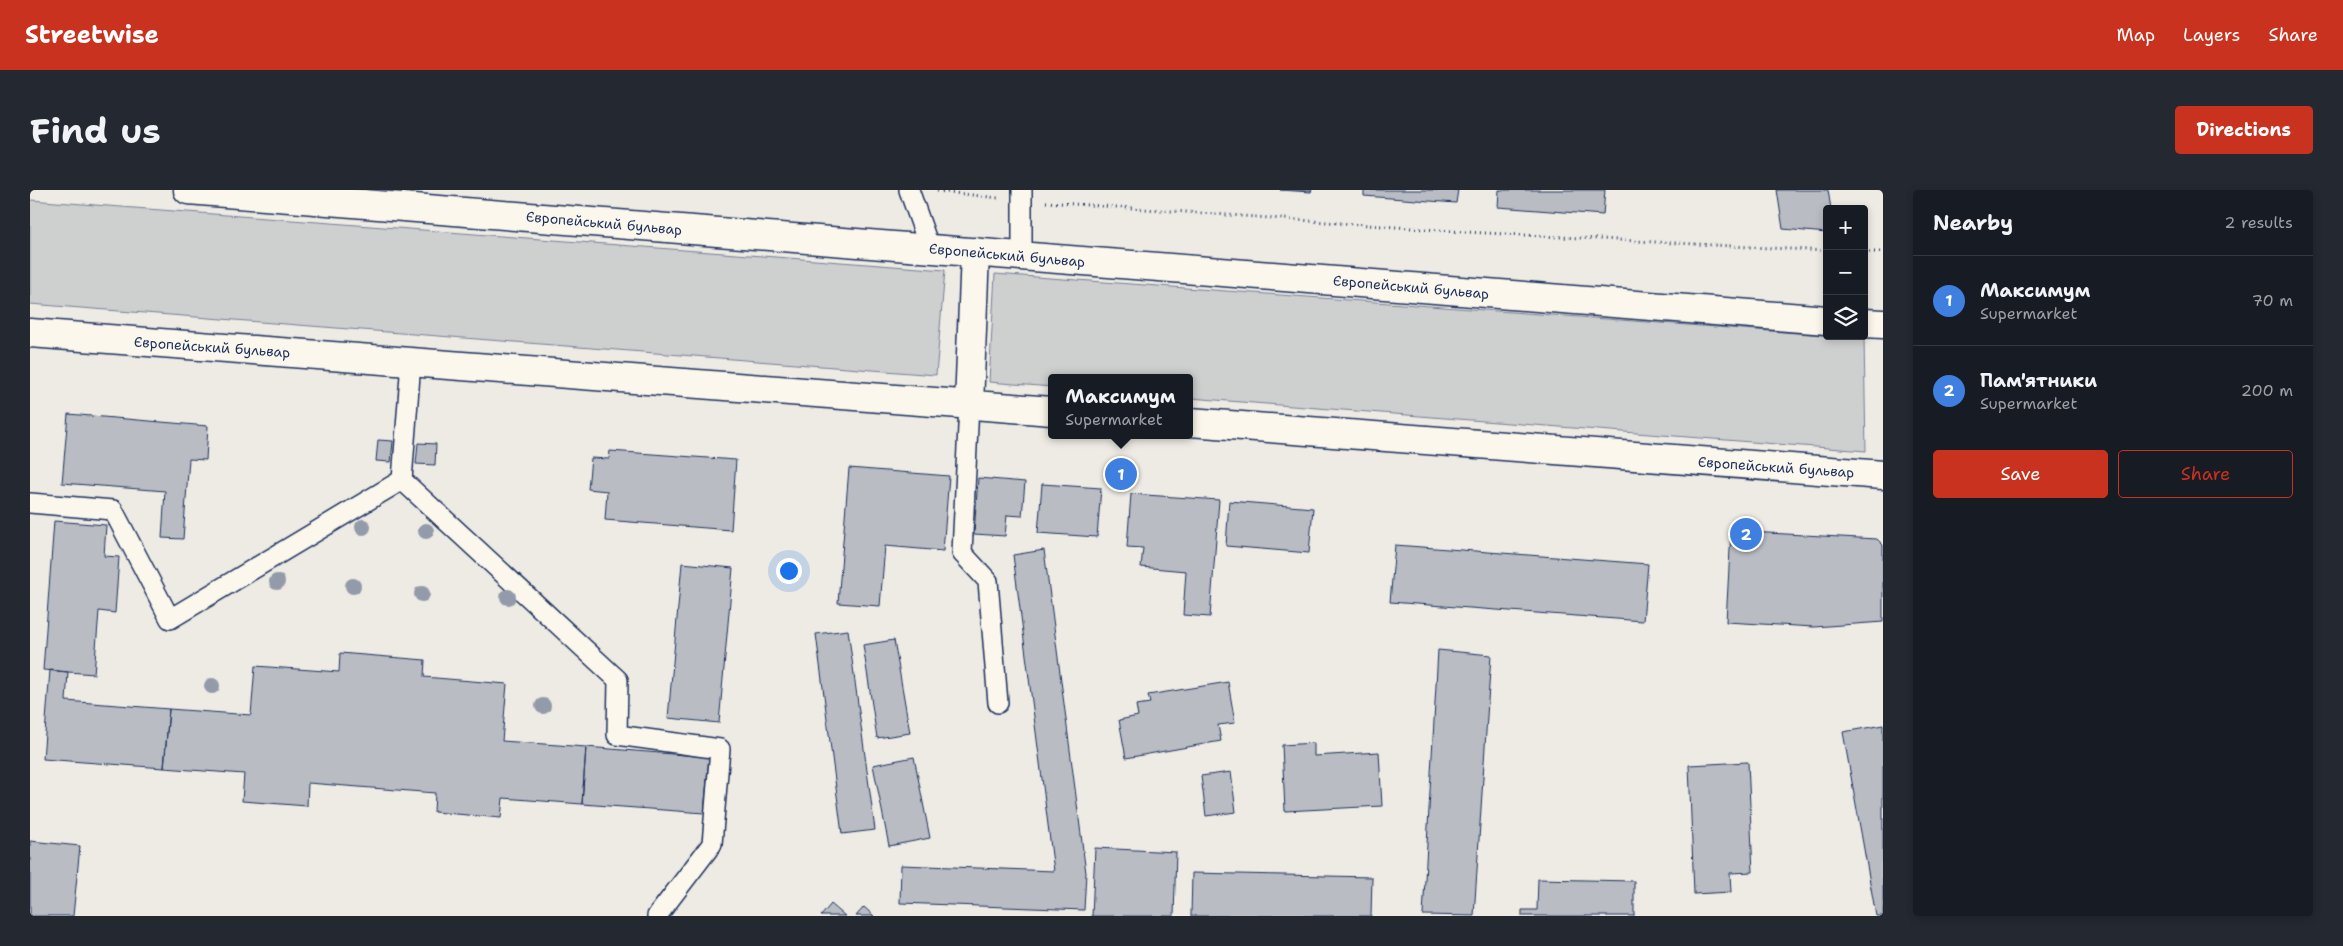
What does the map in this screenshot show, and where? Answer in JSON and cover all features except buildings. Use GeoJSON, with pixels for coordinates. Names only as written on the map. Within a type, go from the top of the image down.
{"type":"FeatureCollection","features":[{"type":"Feature","properties":{"kind":"main road","name":"Європейський бульвар"},"geometry":{"type":"LineString","coordinates":[[188,190],[1823,320]]}},
{"type":"Feature","properties":{"kind":"main road"},"geometry":{"type":"LineString","coordinates":[[968,405],[975,252]]}},
{"type":"Feature","properties":{"kind":"main road"},"geometry":{"type":"LineString","coordinates":[[1868,323],[1883,324]]}},
{"type":"Feature","properties":{"kind":"main road","name":"Європейський бульвар"},"geometry":{"type":"LineString","coordinates":[[30,333],[1048,411]]}},
{"type":"Feature","properties":{"kind":"main road","name":"Європейський бульвар"},"geometry":{"type":"LineString","coordinates":[[1193,422],[1883,475]]}},
{"type":"Feature","properties":{"kind":"lane"},"geometry":{"type":"LineString","coordinates":[[909,190],[930,249]]}},
{"type":"Feature","properties":{"kind":"lane"},"geometry":{"type":"LineString","coordinates":[[1022,195],[1022,256]]}},
{"type":"Feature","properties":{"kind":"lane"},"geometry":{"type":"LineString","coordinates":[[402,480],[411,362]]}},
{"type":"Feature","properties":{"kind":"lane"},"geometry":{"type":"LineString","coordinates":[[968,405],[962,553],[988,581],[998,703]]}},
{"type":"Feature","properties":{"kind":"lane"},"geometry":{"type":"LineString","coordinates":[[30,503],[114,510],[170,619],[402,480]]}},
{"type":"Feature","properties":{"kind":"lane"},"geometry":{"type":"LineString","coordinates":[[402,480],[618,680],[617,735],[720,749],[712,844],[657,916]]}},
{"type":"Feature","properties":{"kind":"path"},"geometry":{"type":"LineString","coordinates":[[929,190],[1022,195],[1466,232],[1823,250]]}},
{"type":"Feature","properties":{"kind":"path"},"geometry":{"type":"LineString","coordinates":[[1868,252],[1883,252]]}},
{"type":"Feature","properties":{"kind":"shaded area"},"geometry":{"type":"Polygon","coordinates":[[[30,200],[945,270],[936,375],[30,304],[30,200]]]}},
{"type":"Feature","properties":{"kind":"shaded area"},"geometry":{"type":"Polygon","coordinates":[[[995,274],[1823,335],[1823,340],[1864,340],[1866,451],[1193,398],[1193,374],[1048,374],[1048,387],[989,382],[995,274]]]}},
{"type":"Feature","properties":{"kind":"place","name":"Максимум"},"geometry":{"type":"Point","coordinates":[1121,474]}},
{"type":"Feature","properties":{"kind":"place","name":"Пам'ятники"},"geometry":{"type":"Point","coordinates":[1746,534]}}]}
